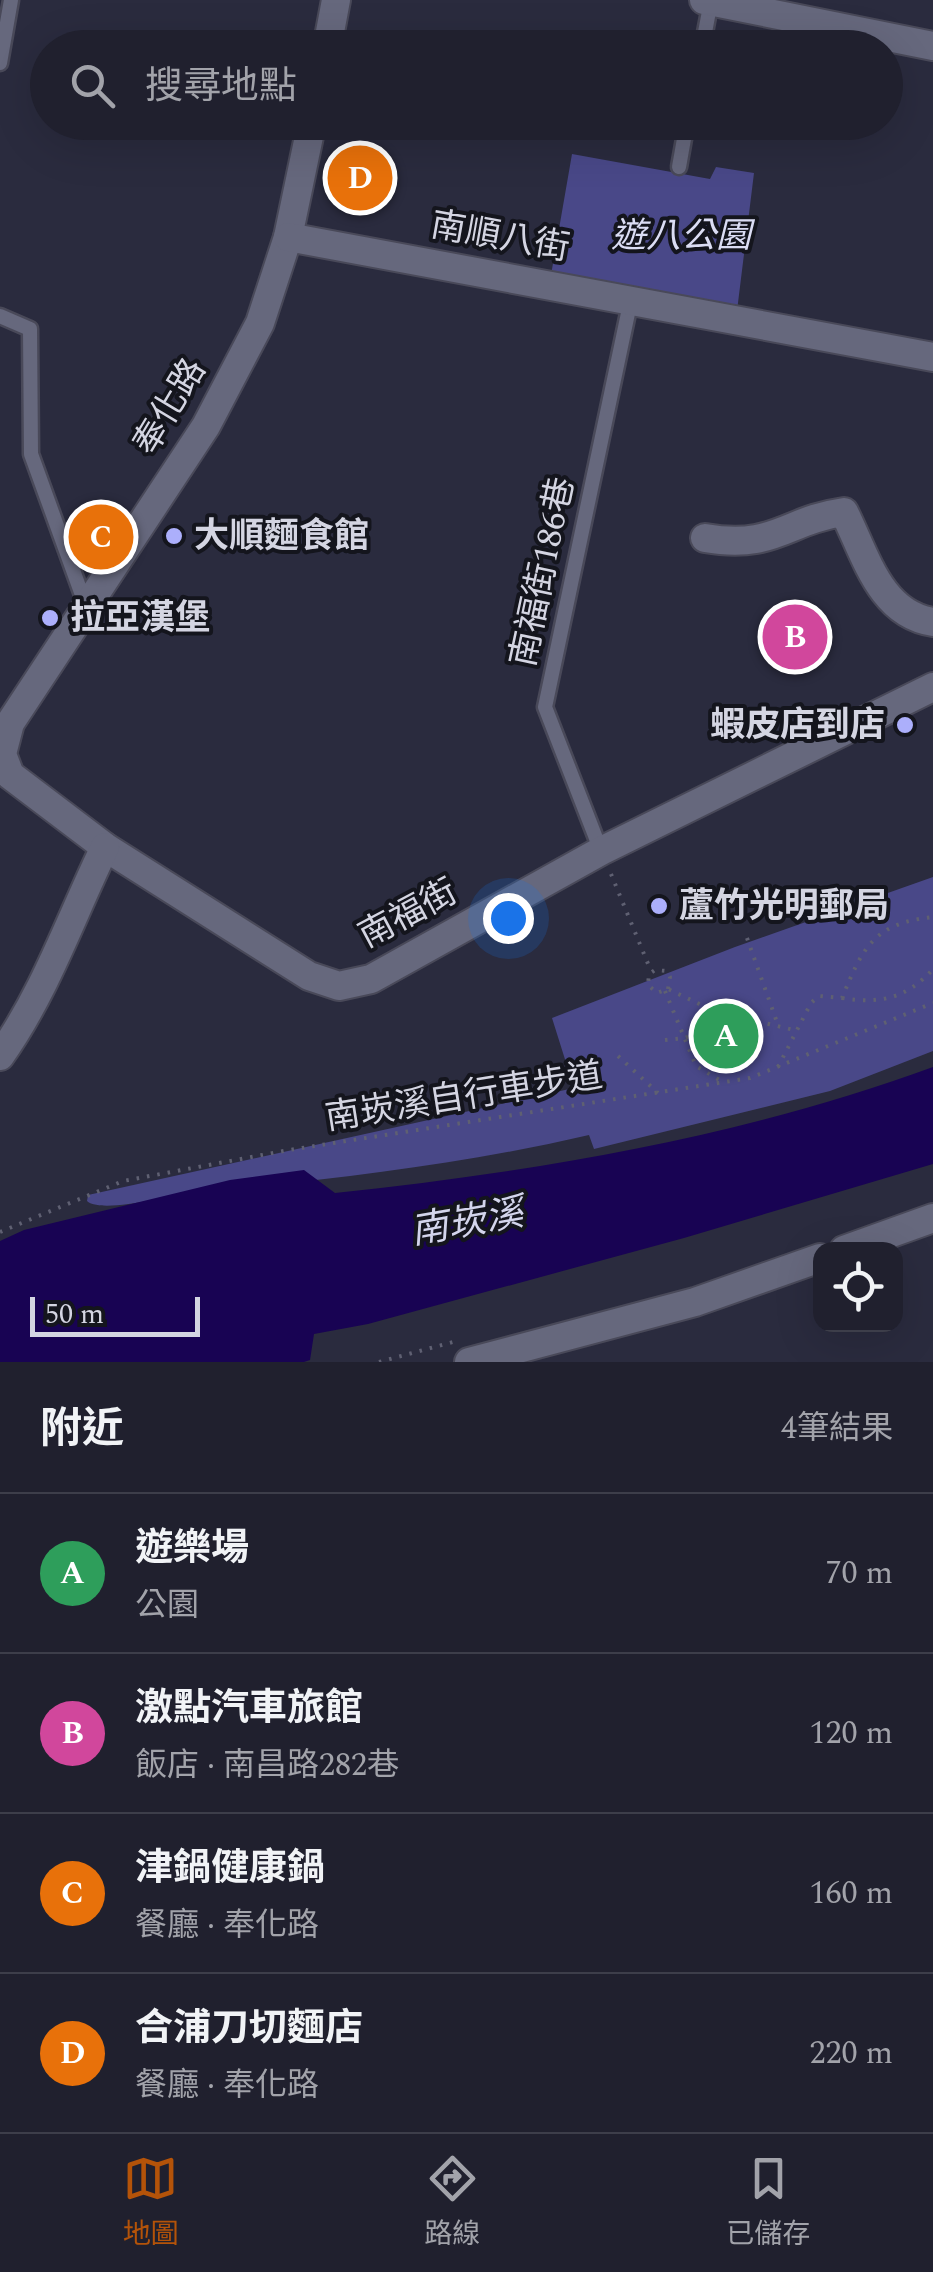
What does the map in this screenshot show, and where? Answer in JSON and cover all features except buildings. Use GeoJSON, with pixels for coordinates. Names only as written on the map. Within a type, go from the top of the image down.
{"type":"FeatureCollection","features":[{"type":"Feature","properties":{"kind":"street"},"geometry":{"type":"LineString","coordinates":[[330,30],[336,0]]}},
{"type":"Feature","properties":{"kind":"street"},"geometry":{"type":"LineString","coordinates":[[708,1],[853,30]]}},
{"type":"Feature","properties":{"kind":"street"},"geometry":{"type":"LineString","coordinates":[[903,40],[933,46]]}},
{"type":"Feature","properties":{"kind":"street","name":"奉化路"},"geometry":{"type":"LineString","coordinates":[[2,754],[10,723],[206,426],[260,322],[288,237],[308,140]]}},
{"type":"Feature","properties":{"kind":"street","name":"南順八街"},"geometry":{"type":"LineString","coordinates":[[288,237],[632,298],[933,358]]}},
{"type":"Feature","properties":{"kind":"street"},"geometry":{"type":"LineString","coordinates":[[705,538],[730,542],[769,540],[844,512],[892,607],[914,619],[933,622]]}},
{"type":"Feature","properties":{"kind":"street","name":"南福街"},"geometry":{"type":"LineString","coordinates":[[2,754],[10,775],[105,847],[308,976],[338,986],[371,979],[601,851],[933,687]]}},
{"type":"Feature","properties":{"kind":"street"},"geometry":{"type":"LineString","coordinates":[[0,1056],[31,1013],[51,958],[105,847]]}},
{"type":"Feature","properties":{"kind":"street"},"geometry":{"type":"LineString","coordinates":[[866,1242],[933,1218]]}},
{"type":"Feature","properties":{"kind":"street"},"geometry":{"type":"LineString","coordinates":[[469,1362],[543,1351],[813,1260]]}},
{"type":"Feature","properties":{"kind":"lane"},"geometry":{"type":"LineString","coordinates":[[0,63],[12,0]]}},
{"type":"Feature","properties":{"kind":"lane"},"geometry":{"type":"LineString","coordinates":[[704,30],[708,1]]}},
{"type":"Feature","properties":{"kind":"lane"},"geometry":{"type":"LineString","coordinates":[[678,167],[683,140]]}},
{"type":"Feature","properties":{"kind":"lane","name":"南福街186巷"},"geometry":{"type":"LineString","coordinates":[[601,851],[545,707],[632,298]]}},
{"type":"Feature","properties":{"kind":"lane"},"geometry":{"type":"LineString","coordinates":[[0,316],[30,328],[31,454],[87,609]]}},
{"type":"Feature","properties":{"kind":"path"},"geometry":{"type":"LineString","coordinates":[[601,851],[652,972]]}},
{"type":"Feature","properties":{"kind":"path"},"geometry":{"type":"LineString","coordinates":[[842,998],[870,941],[906,920],[933,917]]}},
{"type":"Feature","properties":{"kind":"path"},"geometry":{"type":"LineString","coordinates":[[747,938],[778,1026]]}},
{"type":"Feature","properties":{"kind":"path"},"geometry":{"type":"LineString","coordinates":[[724,1082],[696,1066],[666,990],[669,974],[659,969],[652,972],[648,978],[650,989],[666,990],[714,1011],[794,1030]]}},
{"type":"Feature","properties":{"kind":"path"},"geometry":{"type":"LineString","coordinates":[[778,1067],[794,1030],[819,996],[869,1002],[896,997],[933,970]]}},
{"type":"Feature","properties":{"kind":"path","name":"南崁溪自行車步道"},"geometry":{"type":"LineString","coordinates":[[0,1232],[122,1181],[724,1082],[778,1067],[933,1003]]}},
{"type":"Feature","properties":{"kind":"path"},"geometry":{"type":"LineString","coordinates":[[664,1040],[685,1038],[740,1016]]}},
{"type":"Feature","properties":{"kind":"path"},"geometry":{"type":"LineString","coordinates":[[618,1056],[658,1093]]}},
{"type":"Feature","properties":{"kind":"green space","name":"遊八公園"},"geometry":{"type":"Polygon","coordinates":[[[572,154],[710,179],[716,167],[754,173],[737,311],[551,275],[572,154]]]}},
{"type":"Feature","properties":{"kind":"green space"},"geometry":{"type":"Polygon","coordinates":[[[933,877],[933,1051],[830,1091],[594,1149],[589,1135],[390,1171],[120,1205],[95,1205],[87,1201],[88,1195],[574,1088],[552,1018],[735,947],[933,877]]]}},
{"type":"Feature","properties":{"kind":"water","name":"南崁溪"},"geometry":{"type":"Polygon","coordinates":[[[933,1067],[933,1164],[684,1238],[368,1324],[314,1334],[310,1360],[304,1362],[0,1362],[0,1241],[24,1230],[230,1180],[304,1170],[335,1193],[562,1162],[788,1113],[933,1067]]]}},
{"type":"Feature","properties":{"kind":"place","name":"合浦刀切麵店"},"geometry":{"type":"Point","coordinates":[360,178]}},
{"type":"Feature","properties":{"kind":"place","name":"大順麵食館"},"geometry":{"type":"Point","coordinates":[174,536]}},
{"type":"Feature","properties":{"kind":"place","name":"津鍋健康鍋"},"geometry":{"type":"Point","coordinates":[101,537]}},
{"type":"Feature","properties":{"kind":"place","name":"拉亞漢堡"},"geometry":{"type":"Point","coordinates":[50,618]}},
{"type":"Feature","properties":{"kind":"place","name":"激點汽車旅館"},"geometry":{"type":"Point","coordinates":[795,637]}},
{"type":"Feature","properties":{"kind":"place","name":"蝦皮店到店"},"geometry":{"type":"Point","coordinates":[905,725]}},
{"type":"Feature","properties":{"kind":"place","name":"蘆竹光明郵局"},"geometry":{"type":"Point","coordinates":[659,906]}},
{"type":"Feature","properties":{"kind":"place","name":"遊樂場"},"geometry":{"type":"Point","coordinates":[726,1036]}}]}
